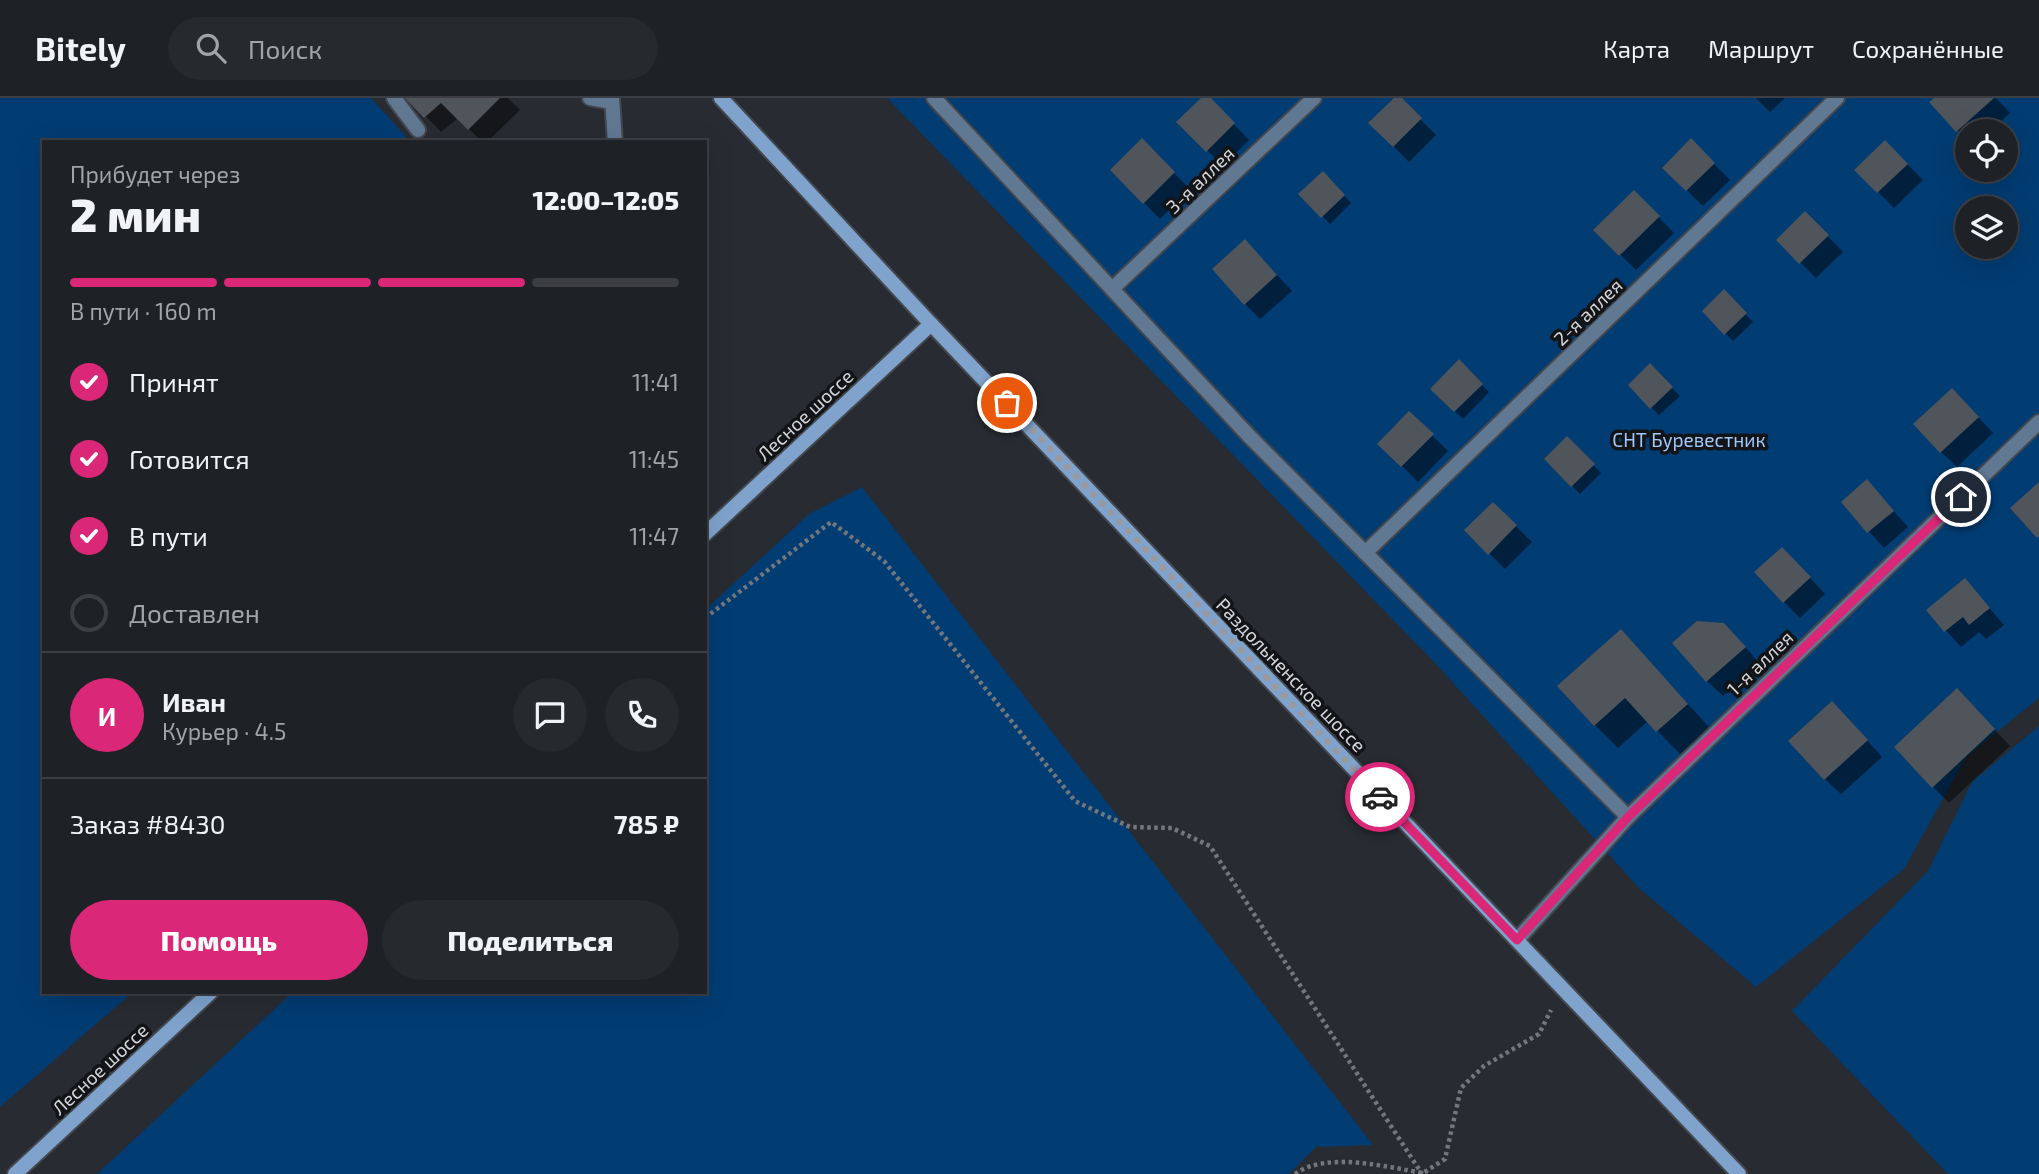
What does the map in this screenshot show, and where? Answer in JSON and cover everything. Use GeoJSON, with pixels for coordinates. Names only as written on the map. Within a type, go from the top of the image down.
{"type":"FeatureCollection","features":[{"type":"Feature","properties":{"kind":"main road","name":"Раздольненское шоссе"},"geometry":{"type":"LineString","coordinates":[[721,98],[931,324],[1739,1174]]}},
{"type":"Feature","properties":{"kind":"main road","name":"Лесное шоссе"},"geometry":{"type":"LineString","coordinates":[[707,532],[931,324]]}},
{"type":"Feature","properties":{"kind":"main road","name":"Лесное шоссе"},"geometry":{"type":"LineString","coordinates":[[15,1174],[209,994]]}},
{"type":"Feature","properties":{"kind":"lane"},"geometry":{"type":"LineString","coordinates":[[394,98],[418,130]]}},
{"type":"Feature","properties":{"kind":"lane"},"geometry":{"type":"LineString","coordinates":[[590,98],[612,100],[615,140]]}},
{"type":"Feature","properties":{"kind":"lane"},"geometry":{"type":"LineString","coordinates":[[934,98],[1249,436],[1628,817]]}},
{"type":"Feature","properties":{"kind":"lane","name":"3-я аллея"},"geometry":{"type":"LineString","coordinates":[[1112,289],[1314,98]]}},
{"type":"Feature","properties":{"kind":"lane","name":"2-я аллея"},"geometry":{"type":"LineString","coordinates":[[1365,553],[1837,98]]}},
{"type":"Feature","properties":{"kind":"lane","name":"1-я аллея"},"geometry":{"type":"LineString","coordinates":[[1517,940],[1628,817],[2039,422]]}},
{"type":"Feature","properties":{"kind":"path"},"geometry":{"type":"LineString","coordinates":[[707,616],[831,522],[884,561],[1075,801],[1130,827],[1171,828],[1210,846],[1422,1173]]}},
{"type":"Feature","properties":{"kind":"path"},"geometry":{"type":"LineString","coordinates":[[1295,1174],[1305,1166],[1353,1162],[1422,1173],[1445,1159],[1461,1088],[1484,1066],[1539,1034],[1551,1009],[1545,998]]}},
{"type":"Feature","properties":{"kind":"green space"},"geometry":{"type":"Polygon","coordinates":[[[0,98],[371,98],[409,140],[42,140],[42,994],[131,994],[0,1107],[0,98]]]}},
{"type":"Feature","properties":{"kind":"green space","name":"СНТ Буревестник"},"geometry":{"type":"Polygon","coordinates":[[[887,98],[2039,98],[2039,698],[1966,757],[1904,869],[1756,987],[1640,889],[1434,662],[887,98]]]}},
{"type":"Feature","properties":{"kind":"green space"},"geometry":{"type":"Polygon","coordinates":[[[862,487],[1373,1145],[1316,1147],[1290,1173],[1285,1174],[97,1174],[291,994],[707,994],[707,608],[809,514],[862,487]]]}},
{"type":"Feature","properties":{"kind":"green space"},"geometry":{"type":"Polygon","coordinates":[[[2039,726],[2039,1174],[1948,1174],[1792,1011],[1928,871],[1972,782],[2039,726]]]}},
{"type":"Feature","properties":{"kind":"building"},"geometry":{"type":"Polygon","coordinates":[[[405,98],[500,98],[468,130],[441,103],[424,118],[405,98]]]}},
{"type":"Feature","properties":{"kind":"building"},"geometry":{"type":"Polygon","coordinates":[[[1201,98],[1211,98],[1235,123],[1206,152],[1176,122],[1201,98]]]}},
{"type":"Feature","properties":{"kind":"building"},"geometry":{"type":"Polygon","coordinates":[[[1394,98],[1402,98],[1422,118],[1393,147],[1368,123],[1394,98]]]}},
{"type":"Feature","properties":{"kind":"building"},"geometry":{"type":"Polygon","coordinates":[[[1934,98],[1994,98],[1971,119],[1955,119],[1955,131],[1929,102],[1934,98]]]}},
{"type":"Feature","properties":{"kind":"building"},"geometry":{"type":"Polygon","coordinates":[[[1142,138],[1175,172],[1143,204],[1110,170],[1142,138]]]}},
{"type":"Feature","properties":{"kind":"building"},"geometry":{"type":"Polygon","coordinates":[[[1691,138],[1715,163],[1686,191],[1662,168],[1691,138]]]}},
{"type":"Feature","properties":{"kind":"building"},"geometry":{"type":"Polygon","coordinates":[[[1885,140],[1908,164],[1877,193],[1854,170],[1885,140]]]}},
{"type":"Feature","properties":{"kind":"building"},"geometry":{"type":"Polygon","coordinates":[[[1323,171],[1345,195],[1321,218],[1298,194],[1323,171]]]}},
{"type":"Feature","properties":{"kind":"building"},"geometry":{"type":"Polygon","coordinates":[[[1634,190],[1660,216],[1619,256],[1593,230],[1634,190]]]}},
{"type":"Feature","properties":{"kind":"building"},"geometry":{"type":"Polygon","coordinates":[[[1805,211],[1829,235],[1799,264],[1776,240],[1805,211]]]}},
{"type":"Feature","properties":{"kind":"building"},"geometry":{"type":"Polygon","coordinates":[[[1245,239],[1277,275],[1244,305],[1212,269],[1245,239]]]}},
{"type":"Feature","properties":{"kind":"building"},"geometry":{"type":"Polygon","coordinates":[[[1724,289],[1747,313],[1724,335],[1702,311],[1724,289]]]}},
{"type":"Feature","properties":{"kind":"building"},"geometry":{"type":"Polygon","coordinates":[[[1459,359],[1483,384],[1454,412],[1430,389],[1459,359]]]}},
{"type":"Feature","properties":{"kind":"building"},"geometry":{"type":"Polygon","coordinates":[[[1650,363],[1673,387],[1650,409],[1628,385],[1650,363]]]}},
{"type":"Feature","properties":{"kind":"building"},"geometry":{"type":"Polygon","coordinates":[[[1952,388],[1979,417],[1940,453],[1913,424],[1952,388]]]}},
{"type":"Feature","properties":{"kind":"building"},"geometry":{"type":"Polygon","coordinates":[[[1409,411],[1434,434],[1401,467],[1377,444],[1409,411]]]}},
{"type":"Feature","properties":{"kind":"building"},"geometry":{"type":"Polygon","coordinates":[[[1567,436],[1595,464],[1571,487],[1544,459],[1567,436]]]}},
{"type":"Feature","properties":{"kind":"building"},"geometry":{"type":"Polygon","coordinates":[[[1867,479],[1894,511],[1867,533],[1841,502],[1867,479]]]}},
{"type":"Feature","properties":{"kind":"building"},"geometry":{"type":"Polygon","coordinates":[[[2039,482],[2039,536],[2037,538],[2010,508],[2039,482]]]}},
{"type":"Feature","properties":{"kind":"building"},"geometry":{"type":"Polygon","coordinates":[[[1493,502],[1517,525],[1488,555],[1464,530],[1493,502]]]}},
{"type":"Feature","properties":{"kind":"building"},"geometry":{"type":"Polygon","coordinates":[[[1782,547],[1811,577],[1783,603],[1754,572],[1782,547]]]}},
{"type":"Feature","properties":{"kind":"building"},"geometry":{"type":"Polygon","coordinates":[[[1965,578],[1990,608],[1969,625],[1963,617],[1944,632],[1926,610],[1965,578]]]}},
{"type":"Feature","properties":{"kind":"building"},"geometry":{"type":"Polygon","coordinates":[[[1697,621],[1724,623],[1746,647],[1706,682],[1672,643],[1697,621]]]}},
{"type":"Feature","properties":{"kind":"building"},"geometry":{"type":"Polygon","coordinates":[[[1621,629],[1688,704],[1656,732],[1625,698],[1594,726],[1557,686],[1621,629]]]}},
{"type":"Feature","properties":{"kind":"building"},"geometry":{"type":"Polygon","coordinates":[[[1957,688],[1995,729],[1932,788],[1894,747],[1957,688]]]}},
{"type":"Feature","properties":{"kind":"building"},"geometry":{"type":"Polygon","coordinates":[[[1832,701],[1868,740],[1824,780],[1788,741],[1832,701]]]}},
{"type":"Feature","properties":{"kind":"way so far"},"geometry":{"type":"LineString","coordinates":[[1007,403],[1380,797]]}},
{"type":"Feature","properties":{"kind":"route"},"geometry":{"type":"LineString","coordinates":[[1380,797],[1517,940],[1628,817],[1961,497]]}}]}
